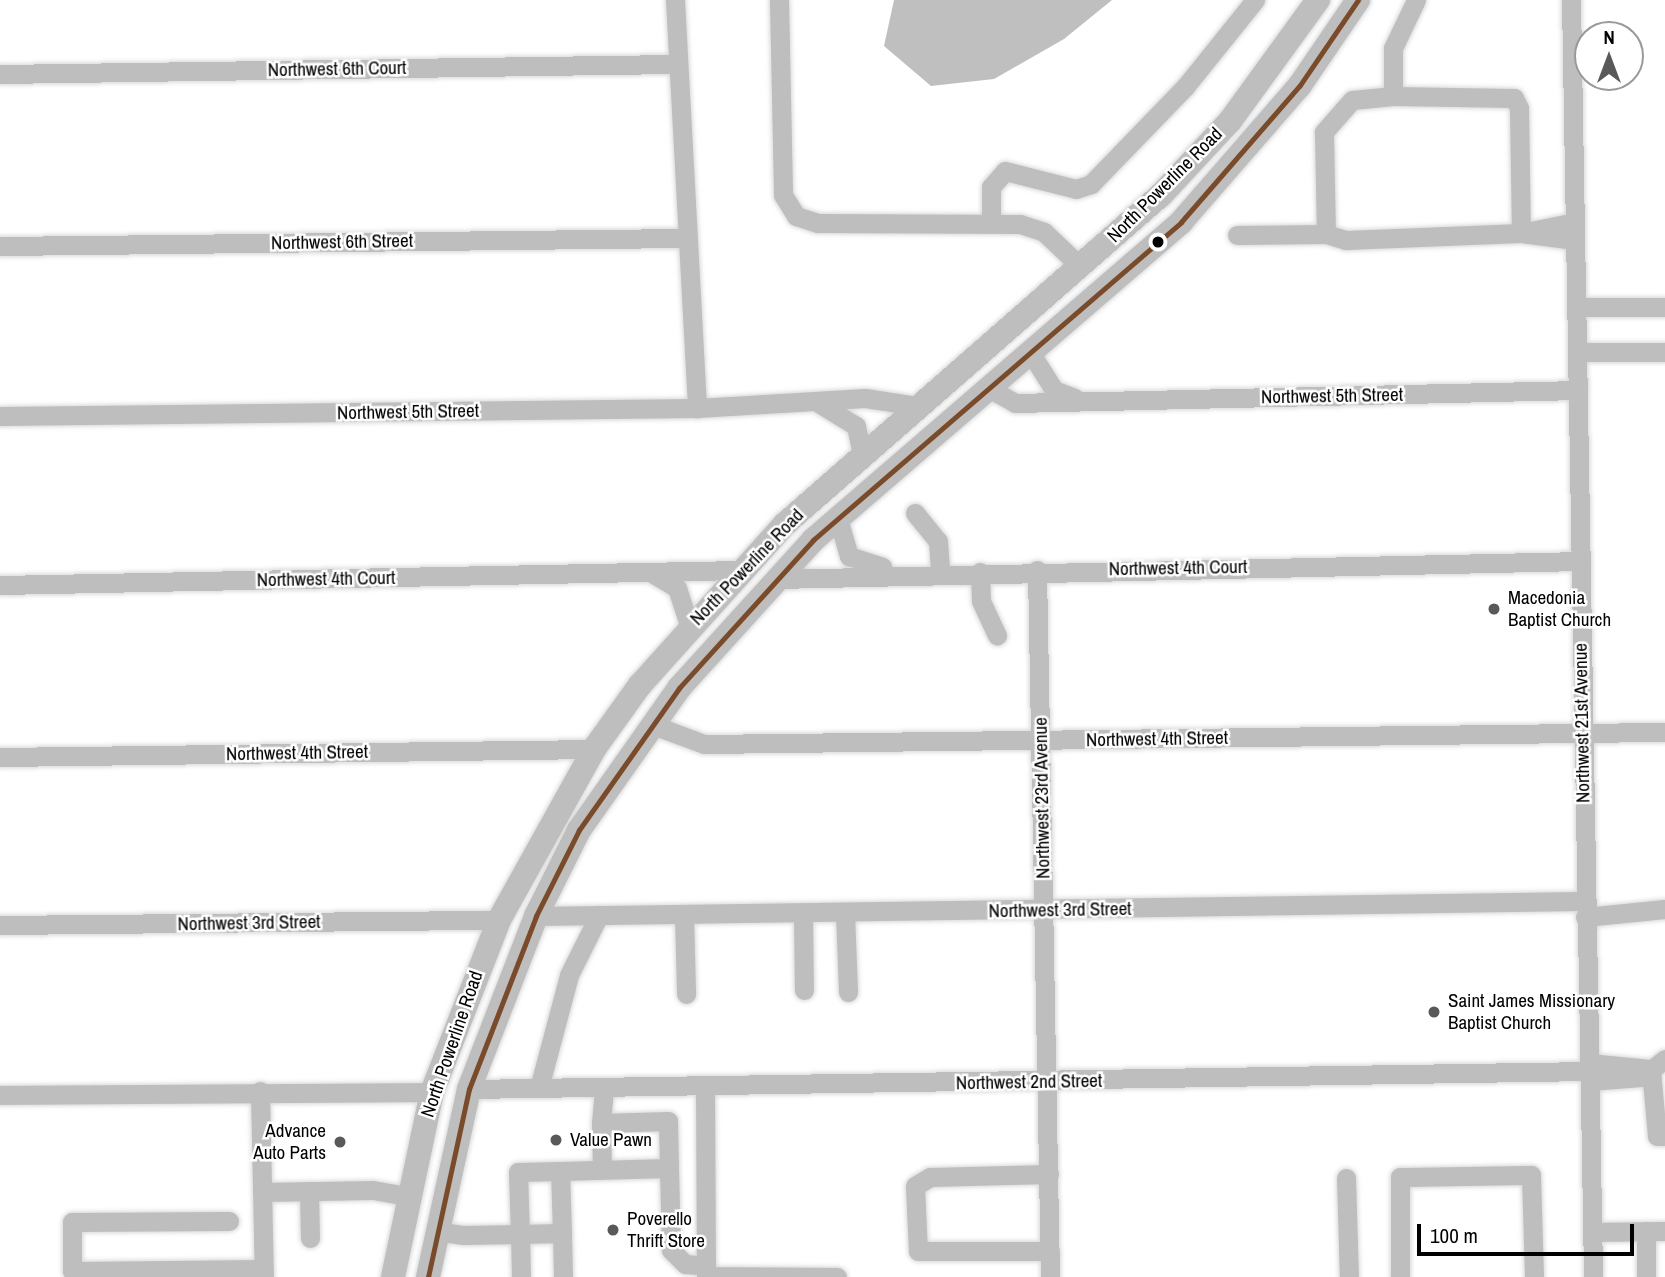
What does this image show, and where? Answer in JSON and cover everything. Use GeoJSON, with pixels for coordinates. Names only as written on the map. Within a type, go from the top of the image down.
{"type":"FeatureCollection","features":[{"type":"Feature","properties":{"kind":"main road"},"geometry":{"type":"LineString","coordinates":[[1316,3],[1322,28],[1319,57]]}},
{"type":"Feature","properties":{"kind":"main road","name":"North Powerline Road"},"geometry":{"type":"LineString","coordinates":[[393,1277],[407,1196],[432,1092],[465,1001],[499,920],[594,750],[663,656],[738,570],[862,455],[1081,267],[1230,121],[1316,3]]}},
{"type":"Feature","properties":{"kind":"main road","name":"North Powerline Road"},"geometry":{"type":"LineString","coordinates":[[428,1277],[435,1231],[469,1090],[536,916],[579,830],[653,725],[776,579],[838,519],[1032,355],[1181,222],[1319,57],[1348,6]]}},
{"type":"Feature","properties":{"kind":"main road"},"geometry":{"type":"LineString","coordinates":[[990,389],[1006,332]]}},
{"type":"Feature","properties":{"kind":"main road"},"geometry":{"type":"LineString","coordinates":[[903,463],[918,407]]}},
{"type":"Feature","properties":{"kind":"main road"},"geometry":{"type":"LineString","coordinates":[[653,725],[663,656]]}},
{"type":"Feature","properties":{"kind":"main road"},"geometry":{"type":"LineString","coordinates":[[536,916],[541,877],[584,799],[594,750]]}},
{"type":"Feature","properties":{"kind":"main road"},"geometry":{"type":"LineString","coordinates":[[465,1001],[469,1090]]}},
{"type":"Feature","properties":{"kind":"street"},"geometry":{"type":"LineString","coordinates":[[675,0],[674,64],[697,408]]}},
{"type":"Feature","properties":{"kind":"street"},"geometry":{"type":"LineString","coordinates":[[779,0],[783,195],[796,216],[818,223],[991,221],[1044,232],[1081,267]]}},
{"type":"Feature","properties":{"kind":"street"},"geometry":{"type":"LineString","coordinates":[[991,221],[991,195],[996,179],[1011,170],[1076,189],[1091,184],[1185,87],[1255,0]]}},
{"type":"Feature","properties":{"kind":"street"},"geometry":{"type":"LineString","coordinates":[[1393,96],[1393,48],[1416,0]]}},
{"type":"Feature","properties":{"kind":"street","name":"Northwest 21st Avenue"},"geometry":{"type":"LineString","coordinates":[[1571,0],[1593,1277]]}},
{"type":"Feature","properties":{"kind":"street","name":"Northwest 6th Court"},"geometry":{"type":"LineString","coordinates":[[0,74],[674,64]]}},
{"type":"Feature","properties":{"kind":"street"},"geometry":{"type":"LineString","coordinates":[[1326,234],[1324,132],[1352,100],[1393,96],[1503,95],[1517,102],[1521,233]]}},
{"type":"Feature","properties":{"kind":"street"},"geometry":{"type":"LineString","coordinates":[[1237,235],[1326,234],[1346,240],[1575,231]]}},
{"type":"Feature","properties":{"kind":"street","name":"Northwest 6th Street"},"geometry":{"type":"LineString","coordinates":[[0,246],[684,238]]}},
{"type":"Feature","properties":{"kind":"street"},"geometry":{"type":"LineString","coordinates":[[1576,307],[1665,307]]}},
{"type":"Feature","properties":{"kind":"street"},"geometry":{"type":"LineString","coordinates":[[1577,352],[1665,352]]}},
{"type":"Feature","properties":{"kind":"street","name":"Northwest 5th Street"},"geometry":{"type":"LineString","coordinates":[[1032,355],[1054,390],[1086,401]]}},
{"type":"Feature","properties":{"kind":"street","name":"Northwest 5th Street"},"geometry":{"type":"LineString","coordinates":[[990,389],[1015,403],[1578,390]]}},
{"type":"Feature","properties":{"kind":"street","name":"Northwest 5th Street"},"geometry":{"type":"LineString","coordinates":[[0,416],[697,408],[865,398],[918,407]]}},
{"type":"Feature","properties":{"kind":"street"},"geometry":{"type":"LineString","coordinates":[[815,403],[856,426],[862,455]]}},
{"type":"Feature","properties":{"kind":"street"},"geometry":{"type":"LineString","coordinates":[[915,513],[938,541],[940,573]]}},
{"type":"Feature","properties":{"kind":"street"},"geometry":{"type":"LineString","coordinates":[[838,519],[849,556],[903,575]]}},
{"type":"Feature","properties":{"kind":"street","name":"Northwest 4th Court"},"geometry":{"type":"LineString","coordinates":[[776,579],[1037,570],[1580,561]]}},
{"type":"Feature","properties":{"kind":"street","name":"Northwest 4th Court"},"geometry":{"type":"LineString","coordinates":[[0,585],[738,570]]}},
{"type":"Feature","properties":{"kind":"street","name":"Northwest 23rd Avenue"},"geometry":{"type":"LineString","coordinates":[[1037,570],[1050,1277]]}},
{"type":"Feature","properties":{"kind":"street"},"geometry":{"type":"LineString","coordinates":[[980,572],[981,601],[997,636]]}},
{"type":"Feature","properties":{"kind":"street"},"geometry":{"type":"LineString","coordinates":[[652,573],[677,589],[689,626]]}},
{"type":"Feature","properties":{"kind":"street","name":"Northwest 4th Street"},"geometry":{"type":"LineString","coordinates":[[653,725],[704,744],[1665,732]]}},
{"type":"Feature","properties":{"kind":"street","name":"Northwest 4th Street"},"geometry":{"type":"LineString","coordinates":[[0,757],[594,750]]}},
{"type":"Feature","properties":{"kind":"street","name":"Northwest 3rd Street"},"geometry":{"type":"LineString","coordinates":[[536,916],[1665,909]]}},
{"type":"Feature","properties":{"kind":"street"},"geometry":{"type":"LineString","coordinates":[[803,913],[804,990]]}},
{"type":"Feature","properties":{"kind":"street"},"geometry":{"type":"LineString","coordinates":[[845,913],[848,992]]}},
{"type":"Feature","properties":{"kind":"street"},"geometry":{"type":"LineString","coordinates":[[539,1088],[569,975],[599,915]]}},
{"type":"Feature","properties":{"kind":"street"},"geometry":{"type":"LineString","coordinates":[[684,915],[686,994]]}},
{"type":"Feature","properties":{"kind":"street","name":"Northwest 3rd Street"},"geometry":{"type":"LineString","coordinates":[[0,925],[499,920]]}},
{"type":"Feature","properties":{"kind":"street"},"geometry":{"type":"LineString","coordinates":[[1658,1065],[1657,1136],[1665,1136]]}},
{"type":"Feature","properties":{"kind":"street","name":"Northwest 2nd Street"},"geometry":{"type":"LineString","coordinates":[[469,1090],[1590,1072],[1641,1077],[1658,1065]]}},
{"type":"Feature","properties":{"kind":"street"},"geometry":{"type":"LineString","coordinates":[[705,1086],[706,1273]]}},
{"type":"Feature","properties":{"kind":"street"},"geometry":{"type":"LineString","coordinates":[[602,1169],[601,1123],[604,1087]]}},
{"type":"Feature","properties":{"kind":"street"},"geometry":{"type":"LineString","coordinates":[[0,1095],[260,1091],[432,1092]]}},
{"type":"Feature","properties":{"kind":"street"},"geometry":{"type":"LineString","coordinates":[[229,1221],[72,1223],[72,1274],[263,1273],[260,1091]]}},
{"type":"Feature","properties":{"kind":"street"},"geometry":{"type":"LineString","coordinates":[[601,1123],[668,1121],[671,1251],[685,1264],[706,1273],[758,1277],[837,1277]]}},
{"type":"Feature","properties":{"kind":"street"},"geometry":{"type":"LineString","coordinates":[[521,1277],[518,1172],[669,1168]]}},
{"type":"Feature","properties":{"kind":"street"},"geometry":{"type":"LineString","coordinates":[[560,1171],[563,1277]]}},
{"type":"Feature","properties":{"kind":"street"},"geometry":{"type":"LineString","coordinates":[[1049,1174],[930,1177],[915,1186],[918,1251],[1050,1251]]}},
{"type":"Feature","properties":{"kind":"street"},"geometry":{"type":"LineString","coordinates":[[1400,1277],[1400,1177],[1531,1175],[1534,1277]]}},
{"type":"Feature","properties":{"kind":"street"},"geometry":{"type":"LineString","coordinates":[[1346,1178],[1349,1277]]}},
{"type":"Feature","properties":{"kind":"street"},"geometry":{"type":"LineString","coordinates":[[262,1192],[309,1191],[407,1196]]}},
{"type":"Feature","properties":{"kind":"street"},"geometry":{"type":"LineString","coordinates":[[309,1191],[310,1238]]}},
{"type":"Feature","properties":{"kind":"street"},"geometry":{"type":"LineString","coordinates":[[435,1231],[562,1233]]}},
{"type":"Feature","properties":{"kind":"street"},"geometry":{"type":"LineString","coordinates":[[1592,1232],[1656,1231],[1646,1277]]}},
{"type":"Feature","properties":{"kind":"shaded area"},"geometry":{"type":"Polygon","coordinates":[[[894,0],[1112,0],[1064,39],[994,79],[931,86],[884,46],[894,0]]]}},
{"type":"Feature","properties":{"kind":"transit line"},"geometry":{"type":"LineString","coordinates":[[428,1277],[469,1089],[536,916],[579,830],[679,688],[813,540],[1181,222],[1300,85],[1358,0]]}},
{"type":"Feature","properties":{"kind":"place","name":"Macedonia Baptist Church"},"geometry":{"type":"Point","coordinates":[1494,609]}},
{"type":"Feature","properties":{"kind":"place","name":"Saint James Missionary Baptist Church"},"geometry":{"type":"Point","coordinates":[1434,1012]}},
{"type":"Feature","properties":{"kind":"place","name":"Value Pawn"},"geometry":{"type":"Point","coordinates":[556,1140]}},
{"type":"Feature","properties":{"kind":"place","name":"Advance Auto Parts"},"geometry":{"type":"Point","coordinates":[340,1142]}},
{"type":"Feature","properties":{"kind":"place","name":"Poverello Thrift Store"},"geometry":{"type":"Point","coordinates":[613,1230]}}]}
